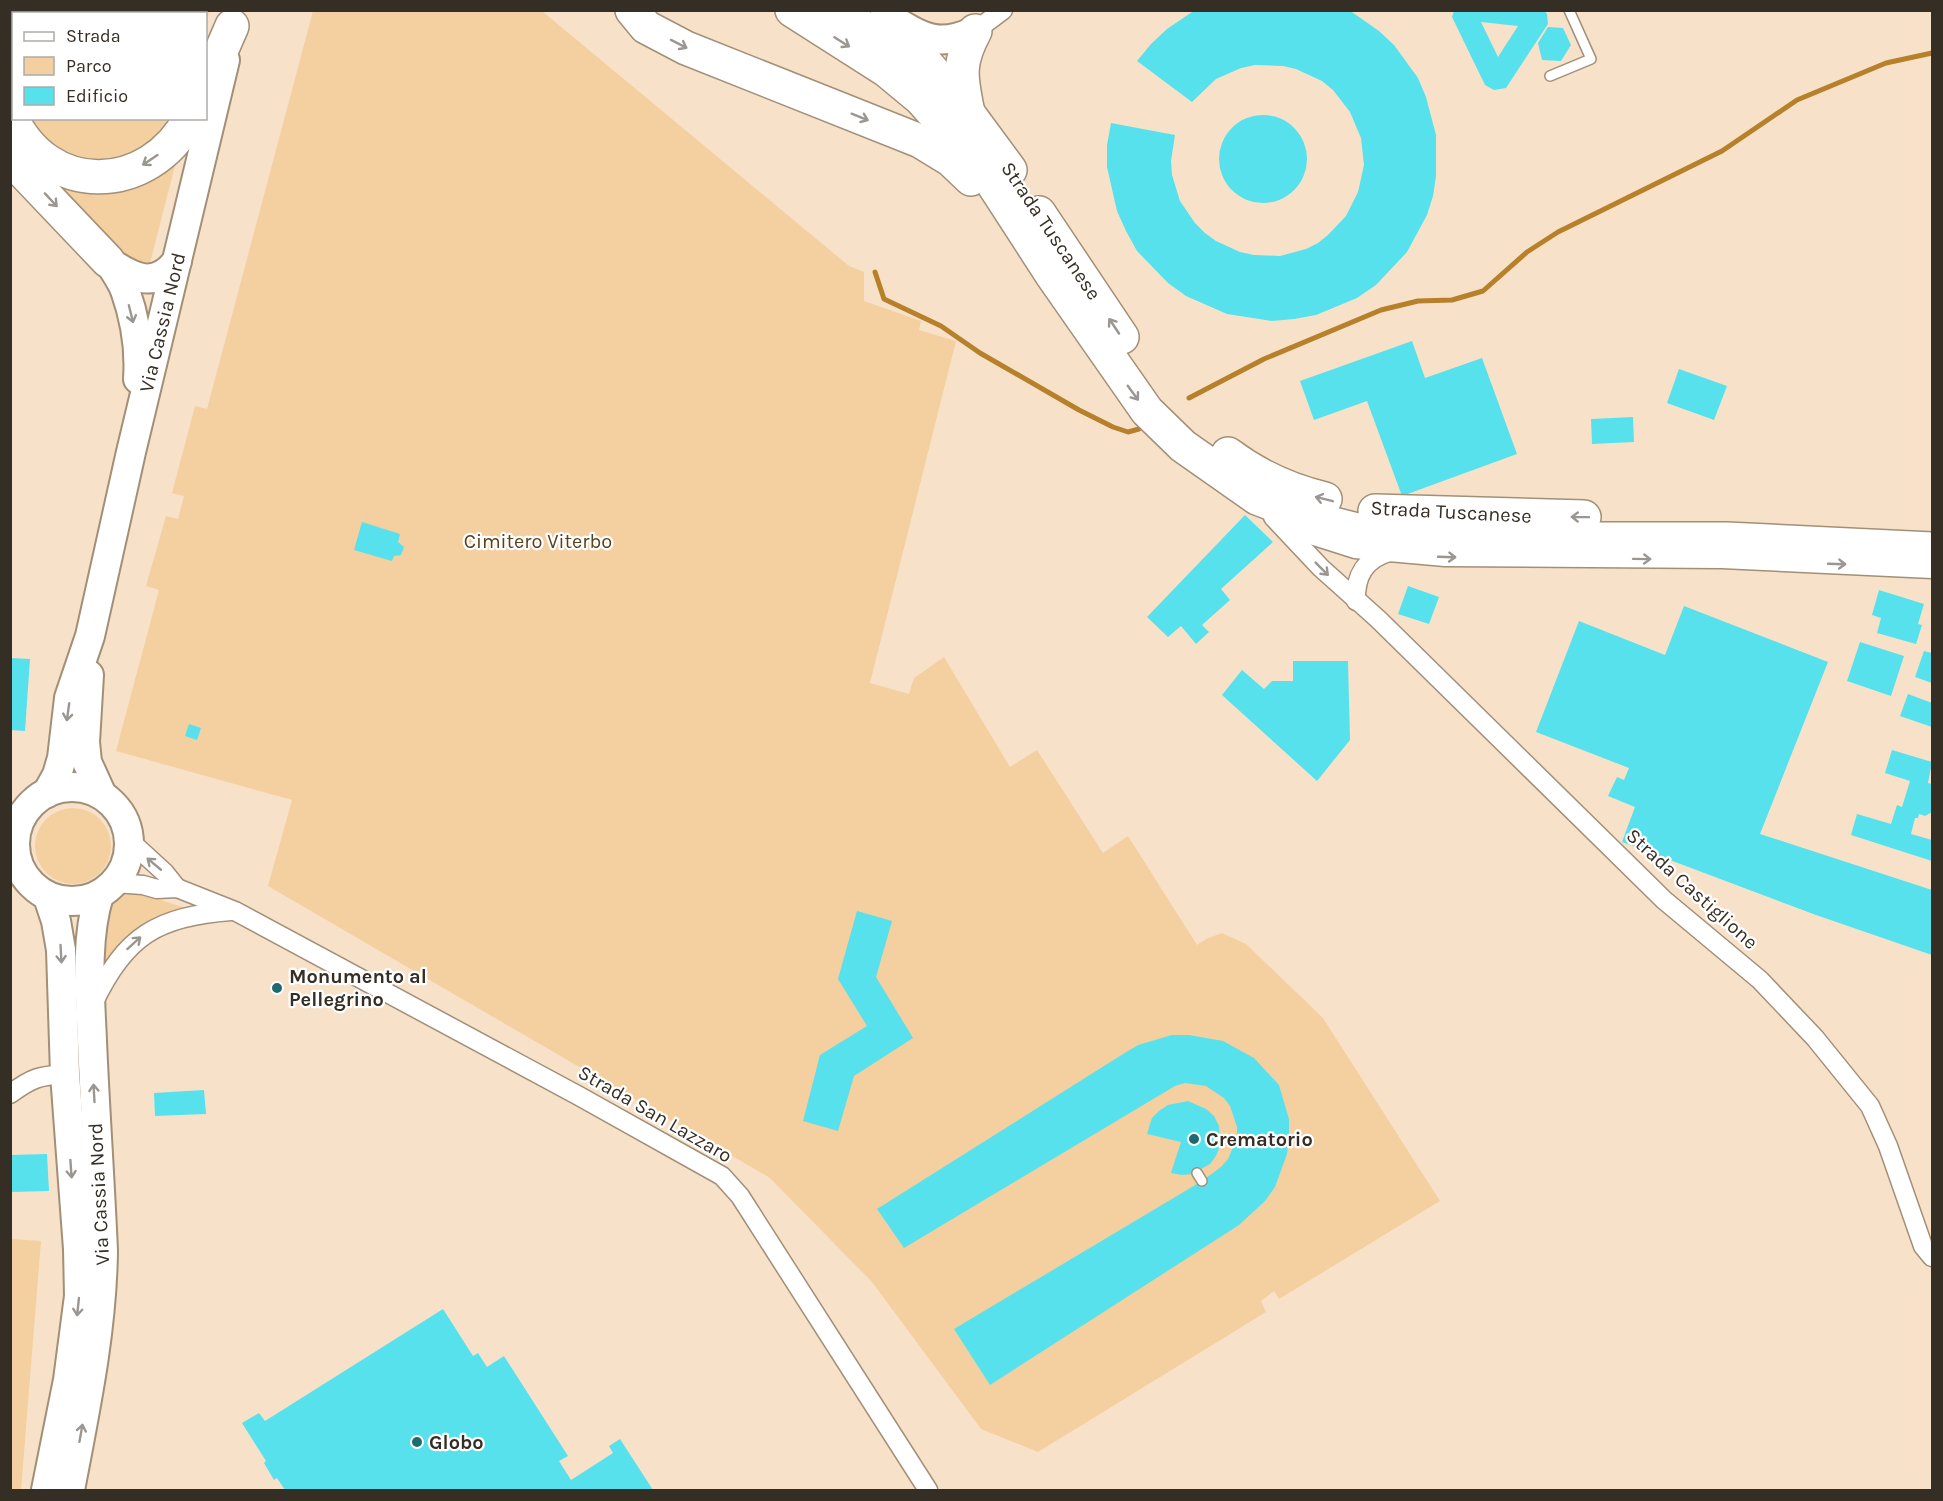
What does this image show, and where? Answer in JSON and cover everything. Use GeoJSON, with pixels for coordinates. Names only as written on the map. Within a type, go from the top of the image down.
{"type":"FeatureCollection","features":[{"type":"Feature","properties":{"kind":"highway"},"geometry":{"type":"LineString","coordinates":[[632,10],[646,27],[686,48],[920,141],[951,160],[974,182],[1052,275]]}},
{"type":"Feature","properties":{"kind":"highway"},"geometry":{"type":"LineString","coordinates":[[792,10],[886,70],[921,99],[984,170],[1052,275]]}},
{"type":"Feature","properties":{"kind":"highway"},"geometry":{"type":"LineString","coordinates":[[834,10],[879,37],[958,101]]}},
{"type":"Feature","properties":{"kind":"highway"},"geometry":{"type":"LineString","coordinates":[[885,14],[958,101]]}},
{"type":"Feature","properties":{"kind":"highway"},"geometry":{"type":"LineString","coordinates":[[207,83],[233,18]]}},
{"type":"Feature","properties":{"kind":"highway"},"geometry":{"type":"LineString","coordinates":[[958,101],[963,92],[963,56],[975,31]]}},
{"type":"Feature","properties":{"kind":"highway","name":"Strada Tuscanese"},"geometry":{"type":"LineString","coordinates":[[958,101],[996,150],[1162,396],[1204,436],[1247,468],[1311,496],[1382,513],[1772,521],[1932,528]]}},
{"type":"Feature","properties":{"kind":"highway"},"geometry":{"type":"LineString","coordinates":[[13,120],[23,138],[46,160],[60,169],[75,174],[103,177],[118,176],[150,162],[176,139],[189,120]]}},
{"type":"Feature","properties":{"kind":"highway"},"geometry":{"type":"LineString","coordinates":[[10,158],[108,261]]}},
{"type":"Feature","properties":{"kind":"highway","name":"Strada Tuscanese"},"geometry":{"type":"LineString","coordinates":[[1052,275],[1147,411],[1183,446],[1287,516],[1357,530],[1439,539],[1727,539],[1932,549]]}},
{"type":"Feature","properties":{"kind":"main road"},"geometry":{"type":"LineString","coordinates":[[885,14],[932,39],[944,41],[956,39],[975,31]]}},
{"type":"Feature","properties":{"kind":"main road","name":"Via Cassia Nord"},"geometry":{"type":"LineString","coordinates":[[46,1491],[68,1380],[79,1296],[78,1249],[65,1074],[62,950],[48,897],[34,888],[14,859],[16,835],[28,806],[57,775],[62,758],[69,698],[90,636],[131,452],[213,116],[233,18]]}},
{"type":"Feature","properties":{"kind":"main road"},"geometry":{"type":"LineString","coordinates":[[108,261],[134,277],[143,279],[160,276],[177,261]]}},
{"type":"Feature","properties":{"kind":"main road"},"geometry":{"type":"LineString","coordinates":[[108,261],[125,289],[140,358],[131,452]]}},
{"type":"Feature","properties":{"kind":"main road","name":"Via Cassia Nord"},"geometry":{"type":"LineString","coordinates":[[70,1491],[90,1380],[103,1287],[91,1009],[92,931],[94,910],[106,889],[123,871],[128,856],[129,840],[123,818],[102,795],[87,762],[90,636]]}},
{"type":"Feature","properties":{"kind":"main road"},"geometry":{"type":"LineString","coordinates":[[28,806],[71,787],[102,795]]}},
{"type":"Feature","properties":{"kind":"main road"},"geometry":{"type":"LineString","coordinates":[[48,897],[75,902],[87,900],[106,889]]}},
{"type":"Feature","properties":{"kind":"street"},"geometry":{"type":"LineString","coordinates":[[975,31],[1003,10]]}},
{"type":"Feature","properties":{"kind":"street","name":"Strada Tuscanese"},"geometry":{"type":"LineString","coordinates":[[1287,516],[1314,536],[1334,544],[1355,549],[1389,552],[1466,557],[1722,559],[1932,569]]}},
{"type":"Feature","properties":{"kind":"street","name":"Strada Castiglione"},"geometry":{"type":"LineString","coordinates":[[1287,516],[1301,548],[1378,619],[1664,900],[1760,980],[1815,1038],[1870,1106],[1888,1146],[1923,1246],[1932,1257]]}},
{"type":"Feature","properties":{"kind":"street"},"geometry":{"type":"LineString","coordinates":[[1356,601],[1355,589],[1362,570],[1377,556],[1389,552]]}},
{"type":"Feature","properties":{"kind":"street","name":"Strada San Lazzaro"},"geometry":{"type":"LineString","coordinates":[[129,840],[165,873],[177,888]]}},
{"type":"Feature","properties":{"kind":"street","name":"Strada San Lazzaro"},"geometry":{"type":"LineString","coordinates":[[106,889],[143,885],[157,889],[177,888],[235,910],[722,1176],[740,1196],[928,1491]]}},
{"type":"Feature","properties":{"kind":"street"},"geometry":{"type":"LineString","coordinates":[[91,1009],[113,966],[140,937],[179,918],[235,910]]}},
{"type":"Feature","properties":{"kind":"street"},"geometry":{"type":"LineString","coordinates":[[10,1094],[29,1080],[42,1076],[65,1074]]}},
{"type":"Feature","properties":{"kind":"lane"},"geometry":{"type":"LineString","coordinates":[[1550,76],[1591,59],[1569,10]]}},
{"type":"Feature","properties":{"kind":"green space"},"geometry":{"type":"Polygon","coordinates":[[[44,10],[209,11],[207,21],[207,12],[42,12],[44,10]]]}},
{"type":"Feature","properties":{"kind":"green space","name":"Cimitero Viterbo"},"geometry":{"type":"Polygon","coordinates":[[[313,11],[542,11],[849,266],[864,272],[864,301],[921,321],[919,330],[956,341],[870,683],[909,694],[914,678],[944,657],[1010,767],[1037,750],[1103,853],[1128,836],[1197,945],[1222,933],[1246,944],[1323,1018],[1440,1201],[1279,1299],[1274,1291],[1261,1301],[1266,1312],[1038,1452],[981,1429],[872,1282],[770,1178],[268,886],[292,800],[116,751],[159,590],[146,586],[166,516],[178,519],[184,496],[172,493],[195,406],[207,409],[313,11]]]}},
{"type":"Feature","properties":{"kind":"green space"},"geometry":{"type":"Polygon","coordinates":[[[22,120],[178,120],[131,161],[71,164],[22,120]]]}},
{"type":"Feature","properties":{"kind":"green space"},"geometry":{"type":"Polygon","coordinates":[[[177,158],[150,263],[146,266],[131,267],[53,181],[177,158]]]}},
{"type":"Feature","properties":{"kind":"green space"},"geometry":{"type":"Polygon","coordinates":[[[73,808],[87,811],[100,819],[108,832],[111,846],[108,860],[100,873],[87,881],[73,884],[59,881],[46,873],[38,860],[35,846],[38,832],[46,819],[59,811],[73,808]]]}},
{"type":"Feature","properties":{"kind":"green space"},"geometry":{"type":"Polygon","coordinates":[[[136,892],[189,909],[101,972],[101,939],[112,900],[136,892]]]}},
{"type":"Feature","properties":{"kind":"green space"},"geometry":{"type":"Polygon","coordinates":[[[10,1239],[41,1241],[21,1490],[10,1490],[10,1239]]]}},
{"type":"Feature","properties":{"kind":"building"},"geometry":{"type":"Polygon","coordinates":[[[1195,10],[1349,10],[1379,31],[1394,45],[1418,78],[1426,97],[1436,135],[1436,176],[1433,196],[1427,215],[1407,252],[1376,285],[1357,298],[1316,315],[1294,319],[1272,321],[1227,314],[1186,296],[1168,283],[1137,251],[1117,211],[1107,167],[1107,145],[1111,123],[1175,135],[1171,161],[1172,175],[1180,201],[1205,233],[1240,252],[1280,256],[1318,243],[1346,216],[1358,192],[1364,165],[1361,138],[1350,112],[1333,90],[1322,81],[1296,69],[1255,65],[1241,68],[1216,79],[1192,102],[1137,61],[1167,29],[1195,10]]]}},
{"type":"Feature","properties":{"kind":"building"},"geometry":{"type":"Polygon","coordinates":[[[1454,10],[1544,10],[1548,24],[1506,88],[1494,90],[1485,85],[1452,17],[1454,10]],[[1481,22],[1498,57],[1518,26],[1481,22]]]}},
{"type":"Feature","properties":{"kind":"building"},"geometry":{"type":"Polygon","coordinates":[[[1548,27],[1563,28],[1571,45],[1561,61],[1542,60],[1538,43],[1548,27]]]}},
{"type":"Feature","properties":{"kind":"building"},"geometry":{"type":"Polygon","coordinates":[[[1263,115],[1288,122],[1300,134],[1307,159],[1300,184],[1288,196],[1263,203],[1238,196],[1226,184],[1219,159],[1226,134],[1238,122],[1263,115]]]}},
{"type":"Feature","properties":{"kind":"building"},"geometry":{"type":"Polygon","coordinates":[[[1412,341],[1425,378],[1482,358],[1517,454],[1402,496],[1367,401],[1314,420],[1300,381],[1412,341]]]}},
{"type":"Feature","properties":{"kind":"building"},"geometry":{"type":"Polygon","coordinates":[[[1679,369],[1727,386],[1714,420],[1667,403],[1679,369]]]}},
{"type":"Feature","properties":{"kind":"building"},"geometry":{"type":"Polygon","coordinates":[[[1633,417],[1634,442],[1592,444],[1591,419],[1633,417]]]}},
{"type":"Feature","properties":{"kind":"building"},"geometry":{"type":"Polygon","coordinates":[[[1245,515],[1273,542],[1221,589],[1230,600],[1202,625],[1209,632],[1196,644],[1181,626],[1168,637],[1147,617],[1245,515]]]}},
{"type":"Feature","properties":{"kind":"building"},"geometry":{"type":"Polygon","coordinates":[[[362,522],[400,534],[398,542],[404,547],[401,555],[394,556],[392,561],[354,550],[362,522]]]}},
{"type":"Feature","properties":{"kind":"building"},"geometry":{"type":"Polygon","coordinates":[[[1408,586],[1439,597],[1429,624],[1398,614],[1408,586]]]}},
{"type":"Feature","properties":{"kind":"building"},"geometry":{"type":"Polygon","coordinates":[[[1879,590],[1924,604],[1918,624],[1922,625],[1916,644],[1877,633],[1881,618],[1872,615],[1879,590]]]}},
{"type":"Feature","properties":{"kind":"building"},"geometry":{"type":"Polygon","coordinates":[[[1684,606],[1828,662],[1760,834],[1932,890],[1932,955],[1816,915],[1622,842],[1635,807],[1608,796],[1617,777],[1624,780],[1629,768],[1536,732],[1579,621],[1665,655],[1684,606]]]}},
{"type":"Feature","properties":{"kind":"building"},"geometry":{"type":"Polygon","coordinates":[[[1860,642],[1904,656],[1891,696],[1847,681],[1860,642]]]}},
{"type":"Feature","properties":{"kind":"building"},"geometry":{"type":"Polygon","coordinates":[[[1924,651],[1932,653],[1932,683],[1915,677],[1924,651]]]}},
{"type":"Feature","properties":{"kind":"building"},"geometry":{"type":"Polygon","coordinates":[[[10,658],[30,659],[25,731],[10,730],[10,658]]]}},
{"type":"Feature","properties":{"kind":"building"},"geometry":{"type":"Polygon","coordinates":[[[1293,661],[1348,661],[1350,740],[1317,781],[1222,695],[1242,670],[1264,689],[1272,681],[1293,681],[1293,661]]]}},
{"type":"Feature","properties":{"kind":"building"},"geometry":{"type":"Polygon","coordinates":[[[1908,694],[1932,703],[1932,727],[1900,716],[1908,694]]]}},
{"type":"Feature","properties":{"kind":"building"},"geometry":{"type":"Polygon","coordinates":[[[189,724],[201,728],[197,740],[185,736],[189,724]]]}},
{"type":"Feature","properties":{"kind":"building"},"geometry":{"type":"Polygon","coordinates":[[[1892,750],[1932,762],[1928,783],[1932,784],[1932,812],[1925,816],[1919,814],[1918,818],[1915,818],[1911,834],[1932,840],[1932,861],[1851,835],[1857,814],[1891,824],[1897,805],[1902,807],[1910,781],[1885,773],[1892,750]]]}},
{"type":"Feature","properties":{"kind":"building"},"geometry":{"type":"Polygon","coordinates":[[[857,911],[892,921],[876,977],[913,1038],[854,1076],[838,1131],[803,1121],[820,1055],[867,1026],[838,979],[857,911]]]}},
{"type":"Feature","properties":{"kind":"building"},"geometry":{"type":"Polygon","coordinates":[[[1172,1035],[1189,1035],[1223,1041],[1254,1058],[1279,1085],[1289,1119],[1289,1137],[1287,1154],[1275,1187],[1265,1201],[1239,1225],[990,1385],[954,1329],[1202,1181],[1221,1167],[1228,1159],[1237,1138],[1237,1127],[1230,1106],[1224,1098],[1206,1086],[1185,1083],[1175,1086],[904,1248],[877,1209],[1138,1045],[1172,1035]]]}},
{"type":"Feature","properties":{"kind":"building"},"geometry":{"type":"Polygon","coordinates":[[[204,1090],[206,1114],[155,1116],[154,1093],[204,1090]]]}},
{"type":"Feature","properties":{"kind":"building","name":"Crematorio"},"geometry":{"type":"Polygon","coordinates":[[[1188,1101],[1206,1109],[1214,1116],[1219,1126],[1220,1146],[1210,1164],[1192,1174],[1182,1175],[1171,1173],[1181,1142],[1147,1134],[1152,1118],[1159,1111],[1168,1105],[1188,1101]]]}},
{"type":"Feature","properties":{"kind":"building"},"geometry":{"type":"Polygon","coordinates":[[[47,1154],[49,1191],[10,1192],[10,1155],[47,1154]]]}},
{"type":"Feature","properties":{"kind":"building"},"geometry":{"type":"Polygon","coordinates":[[[443,1309],[473,1356],[478,1353],[487,1367],[504,1356],[568,1456],[559,1461],[571,1480],[613,1453],[609,1446],[620,1439],[653,1490],[285,1490],[277,1478],[274,1480],[264,1463],[266,1461],[242,1423],[259,1413],[265,1421],[443,1309]]]}},
{"type":"Feature","properties":{"kind":"waterway"},"geometry":{"type":"LineString","coordinates":[[1189,398],[1264,359],[1381,310],[1418,301],[1452,300],[1483,291],[1527,252],[1558,232],[1722,151],[1797,100],[1886,63],[1932,53]]}},
{"type":"Feature","properties":{"kind":"waterway"},"geometry":{"type":"LineString","coordinates":[[875,272],[884,299],[941,326],[980,353],[1079,410],[1128,432],[1139,429]]}},
{"type":"Feature","properties":{"kind":"place","name":"Monumento al Pellegrino"},"geometry":{"type":"Point","coordinates":[277,988]}},
{"type":"Feature","properties":{"kind":"place","name":"Crematorio"},"geometry":{"type":"Point","coordinates":[1194,1139]}},
{"type":"Feature","properties":{"kind":"place","name":"Globo"},"geometry":{"type":"Point","coordinates":[417,1442]}}]}
